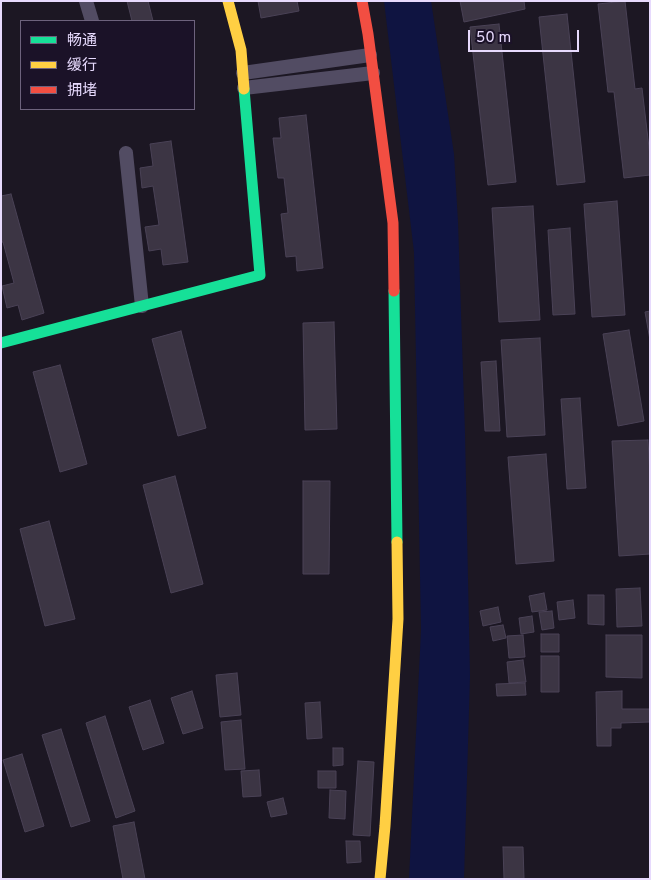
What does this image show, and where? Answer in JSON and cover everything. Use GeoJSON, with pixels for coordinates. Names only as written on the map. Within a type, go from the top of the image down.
{"type":"FeatureCollection","features":[{"type":"Feature","properties":{"kind":"street"},"geometry":{"type":"LineString","coordinates":[[86,1],[92,20]]}},
{"type":"Feature","properties":{"kind":"street"},"geometry":{"type":"LineString","coordinates":[[1,343],[260,275],[241,50],[228,1]]}},
{"type":"Feature","properties":{"kind":"street"},"geometry":{"type":"LineString","coordinates":[[362,1],[393,223],[398,619],[380,879]]}},
{"type":"Feature","properties":{"kind":"street"},"geometry":{"type":"LineString","coordinates":[[243,73],[370,54]]}},
{"type":"Feature","properties":{"kind":"street"},"geometry":{"type":"LineString","coordinates":[[244,88],[373,72]]}},
{"type":"Feature","properties":{"kind":"street"},"geometry":{"type":"LineString","coordinates":[[126,153],[142,306]]}},
{"type":"Feature","properties":{"kind":"shaded area"},"geometry":{"type":"Polygon","coordinates":[[[384,1],[431,1],[454,154],[465,433],[470,676],[464,879],[409,879],[421,630],[414,252],[384,1]]]}},
{"type":"Feature","properties":{"kind":"building"},"geometry":{"type":"Polygon","coordinates":[[[127,1],[148,1],[153,20],[132,20],[127,1]]]}},
{"type":"Feature","properties":{"kind":"building"},"geometry":{"type":"Polygon","coordinates":[[[258,1],[297,1],[299,11],[261,18],[258,1]]]}},
{"type":"Feature","properties":{"kind":"building"},"geometry":{"type":"Polygon","coordinates":[[[460,1],[524,1],[525,9],[464,22],[460,1]]]}},
{"type":"Feature","properties":{"kind":"building"},"geometry":{"type":"Polygon","coordinates":[[[625,1],[635,89],[642,88],[650,156],[650,175],[624,178],[614,92],[608,92],[598,4],[625,1]]]}},
{"type":"Feature","properties":{"kind":"building"},"geometry":{"type":"Polygon","coordinates":[[[567,14],[585,182],[557,185],[539,17],[567,14]]]}},
{"type":"Feature","properties":{"kind":"building"},"geometry":{"type":"Polygon","coordinates":[[[499,24],[516,182],[488,185],[470,27],[499,24]]]}},
{"type":"Feature","properties":{"kind":"building"},"geometry":{"type":"Polygon","coordinates":[[[306,115],[323,268],[297,271],[296,256],[286,257],[281,214],[288,213],[284,178],[278,178],[273,138],[281,138],[279,118],[306,115]]]}},
{"type":"Feature","properties":{"kind":"building"},"geometry":{"type":"Polygon","coordinates":[[[171,141],[188,262],[163,265],[161,249],[149,251],[145,227],[159,225],[153,186],[142,188],[140,168],[153,166],[150,144],[171,141]]]}},
{"type":"Feature","properties":{"kind":"building"},"geometry":{"type":"Polygon","coordinates":[[[11,194],[44,313],[22,320],[18,305],[7,308],[2,286],[14,283],[3,242],[1,242],[1,196],[11,194]]]}},
{"type":"Feature","properties":{"kind":"building"},"geometry":{"type":"Polygon","coordinates":[[[617,201],[625,315],[592,317],[584,204],[617,201]]]}},
{"type":"Feature","properties":{"kind":"building"},"geometry":{"type":"Polygon","coordinates":[[[533,206],[540,320],[499,322],[492,208],[533,206]]]}},
{"type":"Feature","properties":{"kind":"building"},"geometry":{"type":"Polygon","coordinates":[[[570,228],[575,314],[553,315],[548,230],[570,228]]]}},
{"type":"Feature","properties":{"kind":"building"},"geometry":{"type":"Polygon","coordinates":[[[650,311],[650,340],[645,312],[650,311]]]}},
{"type":"Feature","properties":{"kind":"building"},"geometry":{"type":"Polygon","coordinates":[[[334,322],[337,429],[305,430],[303,323],[334,322]]]}},
{"type":"Feature","properties":{"kind":"building"},"geometry":{"type":"Polygon","coordinates":[[[629,330],[644,421],[618,426],[603,334],[629,330]]]}},
{"type":"Feature","properties":{"kind":"building"},"geometry":{"type":"Polygon","coordinates":[[[181,331],[206,428],[178,436],[152,339],[181,331]]]}},
{"type":"Feature","properties":{"kind":"building"},"geometry":{"type":"Polygon","coordinates":[[[540,338],[545,435],[507,437],[501,340],[540,338]]]}},
{"type":"Feature","properties":{"kind":"building"},"geometry":{"type":"Polygon","coordinates":[[[496,361],[500,431],[485,431],[481,362],[496,361]]]}},
{"type":"Feature","properties":{"kind":"building"},"geometry":{"type":"Polygon","coordinates":[[[60,365],[87,464],[60,472],[33,372],[60,365]]]}},
{"type":"Feature","properties":{"kind":"building"},"geometry":{"type":"Polygon","coordinates":[[[580,398],[586,488],[567,489],[561,399],[580,398]]]}},
{"type":"Feature","properties":{"kind":"building"},"geometry":{"type":"Polygon","coordinates":[[[648,440],[650,554],[619,556],[612,441],[648,440]]]}},
{"type":"Feature","properties":{"kind":"building"},"geometry":{"type":"Polygon","coordinates":[[[546,454],[554,561],[516,564],[508,457],[546,454]]]}},
{"type":"Feature","properties":{"kind":"building"},"geometry":{"type":"Polygon","coordinates":[[[175,476],[203,584],[171,593],[143,485],[175,476]]]}},
{"type":"Feature","properties":{"kind":"building"},"geometry":{"type":"Polygon","coordinates":[[[303,481],[330,481],[329,574],[303,574],[303,481]]]}},
{"type":"Feature","properties":{"kind":"building"},"geometry":{"type":"Polygon","coordinates":[[[49,521],[75,619],[45,626],[20,529],[49,521]]]}},
{"type":"Feature","properties":{"kind":"building"},"geometry":{"type":"Polygon","coordinates":[[[640,588],[642,626],[617,627],[616,589],[640,588]]]}},
{"type":"Feature","properties":{"kind":"building"},"geometry":{"type":"Polygon","coordinates":[[[544,593],[547,610],[532,612],[529,596],[544,593]]]}},
{"type":"Feature","properties":{"kind":"building"},"geometry":{"type":"Polygon","coordinates":[[[588,595],[604,595],[604,625],[588,624],[588,595]]]}},
{"type":"Feature","properties":{"kind":"building"},"geometry":{"type":"Polygon","coordinates":[[[573,600],[575,618],[559,620],[557,602],[573,600]]]}},
{"type":"Feature","properties":{"kind":"building"},"geometry":{"type":"Polygon","coordinates":[[[498,607],[501,622],[483,626],[480,611],[498,607]]]}},
{"type":"Feature","properties":{"kind":"building"},"geometry":{"type":"Polygon","coordinates":[[[552,611],[554,628],[542,630],[539,612],[552,611]]]}},
{"type":"Feature","properties":{"kind":"building"},"geometry":{"type":"Polygon","coordinates":[[[532,616],[534,632],[521,634],[519,618],[532,616]]]}},
{"type":"Feature","properties":{"kind":"building"},"geometry":{"type":"Polygon","coordinates":[[[503,625],[506,638],[493,641],[490,627],[503,625]]]}},
{"type":"Feature","properties":{"kind":"building"},"geometry":{"type":"Polygon","coordinates":[[[541,634],[559,634],[559,652],[541,652],[541,634]]]}},
{"type":"Feature","properties":{"kind":"building"},"geometry":{"type":"Polygon","coordinates":[[[523,635],[525,657],[509,658],[507,636],[523,635]]]}},
{"type":"Feature","properties":{"kind":"building"},"geometry":{"type":"Polygon","coordinates":[[[606,635],[642,635],[642,678],[606,677],[606,635]]]}},
{"type":"Feature","properties":{"kind":"building"},"geometry":{"type":"Polygon","coordinates":[[[541,656],[559,656],[559,692],[541,692],[541,656]]]}},
{"type":"Feature","properties":{"kind":"building"},"geometry":{"type":"Polygon","coordinates":[[[523,660],[526,682],[509,683],[507,662],[523,660]]]}},
{"type":"Feature","properties":{"kind":"building"},"geometry":{"type":"Polygon","coordinates":[[[237,673],[241,715],[220,717],[216,675],[237,673]]]}},
{"type":"Feature","properties":{"kind":"building"},"geometry":{"type":"Polygon","coordinates":[[[525,683],[526,695],[497,696],[496,684],[525,683]]]}},
{"type":"Feature","properties":{"kind":"building"},"geometry":{"type":"Polygon","coordinates":[[[192,691],[203,728],[183,734],[171,698],[192,691]]]}},
{"type":"Feature","properties":{"kind":"building"},"geometry":{"type":"Polygon","coordinates":[[[622,691],[622,709],[650,709],[650,722],[621,723],[621,728],[611,728],[611,746],[597,746],[596,692],[622,691]]]}},
{"type":"Feature","properties":{"kind":"building"},"geometry":{"type":"Polygon","coordinates":[[[150,700],[164,743],[143,750],[129,707],[150,700]]]}},
{"type":"Feature","properties":{"kind":"building"},"geometry":{"type":"Polygon","coordinates":[[[320,702],[322,738],[307,739],[305,703],[320,702]]]}},
{"type":"Feature","properties":{"kind":"building"},"geometry":{"type":"Polygon","coordinates":[[[105,716],[135,811],[116,818],[86,723],[105,716]]]}},
{"type":"Feature","properties":{"kind":"building"},"geometry":{"type":"Polygon","coordinates":[[[241,720],[245,769],[225,770],[221,722],[241,720]]]}},
{"type":"Feature","properties":{"kind":"building"},"geometry":{"type":"Polygon","coordinates":[[[61,729],[90,821],[71,827],[42,735],[61,729]]]}},
{"type":"Feature","properties":{"kind":"building"},"geometry":{"type":"Polygon","coordinates":[[[333,748],[343,748],[343,765],[333,766],[333,748]]]}},
{"type":"Feature","properties":{"kind":"building"},"geometry":{"type":"Polygon","coordinates":[[[22,754],[44,826],[25,832],[3,760],[22,754]]]}},
{"type":"Feature","properties":{"kind":"building"},"geometry":{"type":"Polygon","coordinates":[[[358,761],[374,762],[370,836],[353,835],[358,761]]]}},
{"type":"Feature","properties":{"kind":"building"},"geometry":{"type":"Polygon","coordinates":[[[259,770],[261,796],[243,797],[241,771],[259,770]]]}},
{"type":"Feature","properties":{"kind":"building"},"geometry":{"type":"Polygon","coordinates":[[[318,771],[336,771],[336,788],[318,788],[318,771]]]}},
{"type":"Feature","properties":{"kind":"building"},"geometry":{"type":"Polygon","coordinates":[[[330,790],[346,791],[345,819],[329,818],[330,790]]]}},
{"type":"Feature","properties":{"kind":"building"},"geometry":{"type":"Polygon","coordinates":[[[283,798],[287,814],[271,817],[267,802],[283,798]]]}},
{"type":"Feature","properties":{"kind":"building"},"geometry":{"type":"Polygon","coordinates":[[[134,822],[145,879],[123,879],[113,826],[134,822]]]}},
{"type":"Feature","properties":{"kind":"building"},"geometry":{"type":"Polygon","coordinates":[[[346,841],[360,841],[361,862],[347,863],[346,841]]]}},
{"type":"Feature","properties":{"kind":"building"},"geometry":{"type":"Polygon","coordinates":[[[503,847],[523,847],[524,879],[504,879],[503,847]]]}},
{"type":"Feature","properties":{"kind":"traffic: fast"},"geometry":{"type":"LineString","coordinates":[[1,343],[260,275],[244,89]]}},
{"type":"Feature","properties":{"kind":"traffic: fast"},"geometry":{"type":"LineString","coordinates":[[394,291],[397,542]]}},
{"type":"Feature","properties":{"kind":"traffic: slow"},"geometry":{"type":"LineString","coordinates":[[228,1],[241,50],[244,89]]}},
{"type":"Feature","properties":{"kind":"traffic: slow"},"geometry":{"type":"LineString","coordinates":[[380,879],[398,619],[397,542]]}},
{"type":"Feature","properties":{"kind":"traffic: jam"},"geometry":{"type":"LineString","coordinates":[[362,1],[393,223],[394,291]]}}]}
